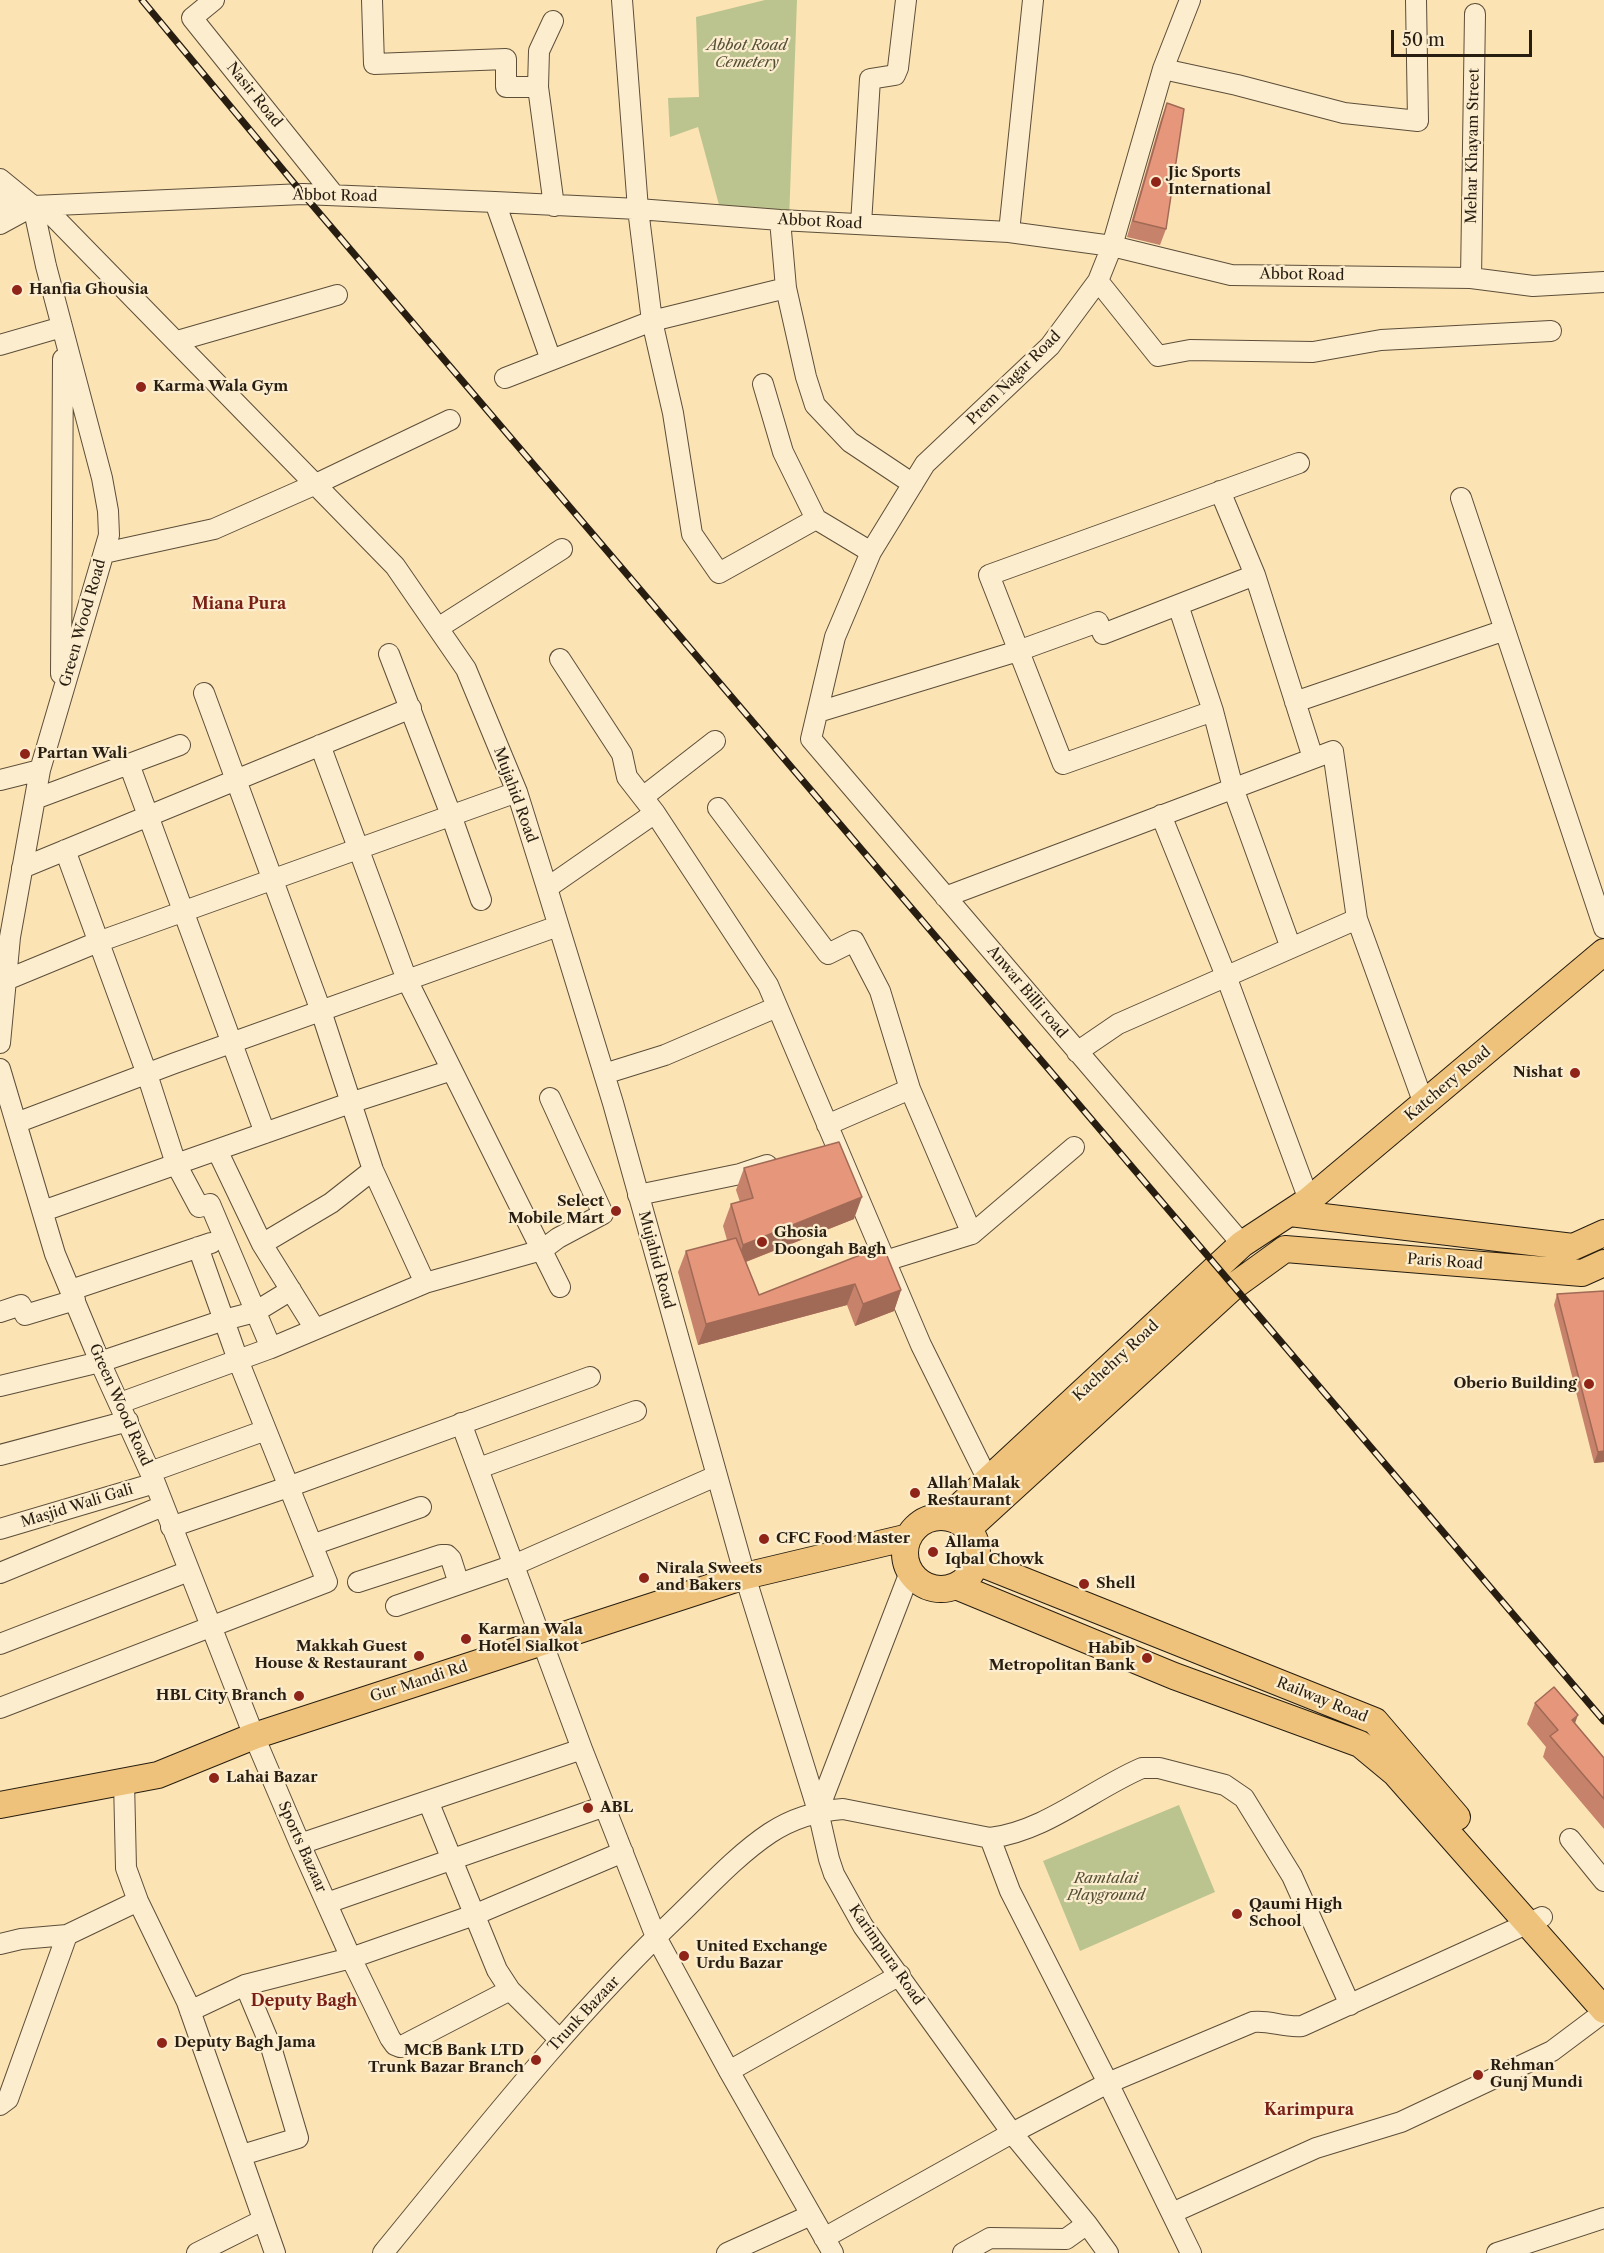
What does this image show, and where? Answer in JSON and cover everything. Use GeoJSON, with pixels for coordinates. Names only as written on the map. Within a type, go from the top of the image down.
{"type":"FeatureCollection","features":[{"type":"Feature","properties":{"kind":"main road","name":"Katchery Road"},"geometry":{"type":"LineString","coordinates":[[1300,1206],[1604,952]]}},
{"type":"Feature","properties":{"kind":"main road","name":"Paris Road"},"geometry":{"type":"LineString","coordinates":[[1300,1206],[1573,1247],[1604,1233]]}},
{"type":"Feature","properties":{"kind":"main road","name":"Kachehry Road"},"geometry":{"type":"LineString","coordinates":[[958,1523],[988,1480],[1229,1256],[1300,1206]]}},
{"type":"Feature","properties":{"kind":"main road"},"geometry":{"type":"LineString","coordinates":[[1550,1270],[1551,1244]]}},
{"type":"Feature","properties":{"kind":"main road","name":"Paris Road"},"geometry":{"type":"LineString","coordinates":[[1285,1249],[1582,1273],[1604,1263]]}},
{"type":"Feature","properties":{"kind":"main road","name":"Kachehry Road"},"geometry":{"type":"LineString","coordinates":[[958,1523],[1234,1286],[1285,1249]]}},
{"type":"Feature","properties":{"kind":"main road"},"geometry":{"type":"LineString","coordinates":[[936,1517],[958,1523],[975,1539],[978,1550],[977,1562],[972,1573],[964,1582],[941,1590],[929,1588],[918,1582],[910,1572],[906,1555],[909,1537],[916,1527],[936,1517]]}},
{"type":"Feature","properties":{"kind":"main road","name":"Gur Mandi Rd"},"geometry":{"type":"LineString","coordinates":[[0,1805],[158,1775],[254,1736],[745,1576],[909,1537]]}},
{"type":"Feature","properties":{"kind":"main road","name":"Railway Road"},"geometry":{"type":"LineString","coordinates":[[977,1562],[1375,1721],[1535,1920],[1604,1986]]}},
{"type":"Feature","properties":{"kind":"main road"},"geometry":{"type":"LineString","coordinates":[[956,1586],[1174,1676],[1360,1744],[1395,1773],[1535,1920],[1604,2011]]}},
{"type":"Feature","properties":{"kind":"street","name":"Nasir Road"},"geometry":{"type":"LineString","coordinates":[[214,0],[192,18],[334,195]]}},
{"type":"Feature","properties":{"kind":"street"},"geometry":{"type":"LineString","coordinates":[[372,0],[374,64],[506,59],[506,87],[538,87]]}},
{"type":"Feature","properties":{"kind":"street"},"geometry":{"type":"LineString","coordinates":[[622,0],[638,209],[652,321],[673,412],[692,534],[719,573],[816,519]]}},
{"type":"Feature","properties":{"kind":"street"},"geometry":{"type":"LineString","coordinates":[[861,224],[870,79],[895,75],[898,68],[906,0]]}},
{"type":"Feature","properties":{"kind":"street"},"geometry":{"type":"LineString","coordinates":[[1009,232],[1033,0]]}},
{"type":"Feature","properties":{"kind":"street","name":"Prem Nagar Road"},"geometry":{"type":"LineString","coordinates":[[812,740],[835,637],[871,552],[913,484],[926,464],[1050,346],[1098,281],[1112,246],[1163,69],[1190,0]]}},
{"type":"Feature","properties":{"kind":"street"},"geometry":{"type":"LineString","coordinates":[[1163,69],[1344,112],[1418,121],[1416,0]]}},
{"type":"Feature","properties":{"kind":"street","name":"Mehar Khayam Street"},"geometry":{"type":"LineString","coordinates":[[1471,278],[1475,14]]}},
{"type":"Feature","properties":{"kind":"street"},"geometry":{"type":"LineString","coordinates":[[553,21],[539,51],[538,87],[554,206]]}},
{"type":"Feature","properties":{"kind":"street","name":"Mujahid Road"},"geometry":{"type":"LineString","coordinates":[[0,179],[33,206],[53,216],[394,566],[466,669],[517,792],[547,888],[604,1074],[745,1576]]}},
{"type":"Feature","properties":{"kind":"street","name":"Abbot Road"},"geometry":{"type":"LineString","coordinates":[[0,202],[4,205],[33,206],[303,194],[638,209],[780,220],[1009,232],[1112,246],[1231,275],[1471,278],[1533,286],[1604,282]]}},
{"type":"Feature","properties":{"kind":"street"},"geometry":{"type":"LineString","coordinates":[[495,202],[551,360]]}},
{"type":"Feature","properties":{"kind":"street"},"geometry":{"type":"LineString","coordinates":[[0,224],[33,206]]}},
{"type":"Feature","properties":{"kind":"street","name":"Green Wood Road"},"geometry":{"type":"LineString","coordinates":[[0,1043],[10,937],[40,770],[109,535],[108,511],[102,478],[33,206]]}},
{"type":"Feature","properties":{"kind":"street"},"geometry":{"type":"LineString","coordinates":[[780,220],[786,288],[815,405],[850,442],[913,484]]}},
{"type":"Feature","properties":{"kind":"street"},"geometry":{"type":"LineString","coordinates":[[1098,281],[1158,356],[1190,350],[1313,352],[1381,340],[1551,331]]}},
{"type":"Feature","properties":{"kind":"street"},"geometry":{"type":"LineString","coordinates":[[505,378],[652,321],[786,288]]}},
{"type":"Feature","properties":{"kind":"street"},"geometry":{"type":"LineString","coordinates":[[177,341],[337,294]]}},
{"type":"Feature","properties":{"kind":"street"},"geometry":{"type":"LineString","coordinates":[[0,345],[63,329],[61,699]]}},
{"type":"Feature","properties":{"kind":"street"},"geometry":{"type":"LineString","coordinates":[[763,384],[783,452],[816,519],[871,552]]}},
{"type":"Feature","properties":{"kind":"street"},"geometry":{"type":"LineString","coordinates":[[104,553],[214,529],[450,420]]}},
{"type":"Feature","properties":{"kind":"street"},"geometry":{"type":"LineString","coordinates":[[1213,711],[1063,764],[988,575],[1299,463]]}},
{"type":"Feature","properties":{"kind":"street"},"geometry":{"type":"LineString","coordinates":[[1220,491],[1255,575],[1313,758]]}},
{"type":"Feature","properties":{"kind":"street"},"geometry":{"type":"LineString","coordinates":[[1461,498],[1604,928]]}},
{"type":"Feature","properties":{"kind":"street"},"geometry":{"type":"LineString","coordinates":[[438,628],[562,549]]}},
{"type":"Feature","properties":{"kind":"street"},"geometry":{"type":"LineString","coordinates":[[818,712],[1018,651],[1098,622],[1103,634],[1255,575]]}},
{"type":"Feature","properties":{"kind":"street"},"geometry":{"type":"LineString","coordinates":[[1178,605],[1213,711],[1233,788],[1292,948]]}},
{"type":"Feature","properties":{"kind":"street"},"geometry":{"type":"LineString","coordinates":[[1295,702],[1505,630]]}},
{"type":"Feature","properties":{"kind":"street"},"geometry":{"type":"LineString","coordinates":[[389,654],[481,900]]}},
{"type":"Feature","properties":{"kind":"street"},"geometry":{"type":"LineString","coordinates":[[560,659],[622,754],[627,777],[649,805],[768,985],[921,1345],[988,1480]]}},
{"type":"Feature","properties":{"kind":"street"},"geometry":{"type":"LineString","coordinates":[[204,693],[321,1011],[373,1170],[425,1283]]}},
{"type":"Feature","properties":{"kind":"street"},"geometry":{"type":"LineString","coordinates":[[22,868],[411,708]]}},
{"type":"Feature","properties":{"kind":"street","name":"Anwar Billi road"},"geometry":{"type":"LineString","coordinates":[[812,740],[1077,1052],[1229,1256]]}},
{"type":"Feature","properties":{"kind":"street"},"geometry":{"type":"LineString","coordinates":[[547,888],[649,805],[716,741]]}},
{"type":"Feature","properties":{"kind":"street"},"geometry":{"type":"LineString","coordinates":[[35,799],[180,745]]}},
{"type":"Feature","properties":{"kind":"street"},"geometry":{"type":"LineString","coordinates":[[320,745],[407,980],[560,1287]]}},
{"type":"Feature","properties":{"kind":"street"},"geometry":{"type":"LineString","coordinates":[[945,897],[1333,751],[1357,919],[1424,1104]]}},
{"type":"Feature","properties":{"kind":"street"},"geometry":{"type":"LineString","coordinates":[[129,764],[265,1133]]}},
{"type":"Feature","properties":{"kind":"street"},"geometry":{"type":"LineString","coordinates":[[0,780],[40,770]]}},
{"type":"Feature","properties":{"kind":"street"},"geometry":{"type":"LineString","coordinates":[[6,980],[98,942],[517,792]]}},
{"type":"Feature","properties":{"kind":"street"},"geometry":{"type":"LineString","coordinates":[[718,808],[828,954],[854,941],[880,991],[909,1089],[972,1234]]}},
{"type":"Feature","properties":{"kind":"street"},"geometry":{"type":"LineString","coordinates":[[1161,815],[1226,976],[1300,1206]]}},
{"type":"Feature","properties":{"kind":"street"},"geometry":{"type":"LineString","coordinates":[[66,850],[147,1074],[176,1164],[199,1207],[210,1204],[271,1348]]}},
{"type":"Feature","properties":{"kind":"street"},"geometry":{"type":"LineString","coordinates":[[1077,1052],[1118,1023],[1357,919]]}},
{"type":"Feature","properties":{"kind":"street"},"geometry":{"type":"LineString","coordinates":[[16,1123],[558,926]]}},
{"type":"Feature","properties":{"kind":"street"},"geometry":{"type":"LineString","coordinates":[[604,1074],[665,1055],[777,1007]]}},
{"type":"Feature","properties":{"kind":"street","name":"Green Wood Road"},"geometry":{"type":"LineString","coordinates":[[0,1070],[55,1254],[100,1362],[153,1478],[254,1736]]}},
{"type":"Feature","properties":{"kind":"street"},"geometry":{"type":"LineString","coordinates":[[42,1211],[350,1103],[452,1070]]}},
{"type":"Feature","properties":{"kind":"street"},"geometry":{"type":"LineString","coordinates":[[827,1125],[909,1089]]}},
{"type":"Feature","properties":{"kind":"street"},"geometry":{"type":"LineString","coordinates":[[0,1455],[124,1412],[238,1360],[425,1283],[542,1250],[558,1238],[603,1214],[550,1098]]}},
{"type":"Feature","properties":{"kind":"street"},"geometry":{"type":"LineString","coordinates":[[814,1150],[835,1143]]}},
{"type":"Feature","properties":{"kind":"street"},"geometry":{"type":"LineString","coordinates":[[885,1261],[972,1234],[1074,1147]]}},
{"type":"Feature","properties":{"kind":"street"},"geometry":{"type":"LineString","coordinates":[[217,1150],[262,1244],[315,1329]]}},
{"type":"Feature","properties":{"kind":"street"},"geometry":{"type":"LineString","coordinates":[[638,1195],[740,1174],[782,1160]]}},
{"type":"Feature","properties":{"kind":"street"},"geometry":{"type":"LineString","coordinates":[[262,1244],[331,1203],[373,1170]]}},
{"type":"Feature","properties":{"kind":"street"},"geometry":{"type":"LineString","coordinates":[[0,1312],[21,1305],[25,1315],[225,1238]]}},
{"type":"Feature","properties":{"kind":"street"},"geometry":{"type":"LineString","coordinates":[[0,1708],[327,1582],[238,1360],[198,1247]]}},
{"type":"Feature","properties":{"kind":"street"},"geometry":{"type":"LineString","coordinates":[[0,1386],[100,1362],[224,1320],[255,1312],[291,1290]]}},
{"type":"Feature","properties":{"kind":"street"},"geometry":{"type":"LineString","coordinates":[[171,1527],[590,1377]]}},
{"type":"Feature","properties":{"kind":"street"},"geometry":{"type":"LineString","coordinates":[[479,1468],[636,1412]]}},
{"type":"Feature","properties":{"kind":"street"},"geometry":{"type":"LineString","coordinates":[[461,1423],[582,1749],[656,1937],[829,2246],[1012,2133],[1108,2083],[1253,2022],[1263,2021],[1292,2027],[1302,2026],[1535,1920]]}},
{"type":"Feature","properties":{"kind":"street","name":"Masjid Wali Gali"},"geometry":{"type":"LineString","coordinates":[[0,1529],[153,1478],[266,1430]]}},
{"type":"Feature","properties":{"kind":"street"},"geometry":{"type":"LineString","coordinates":[[396,1606],[514,1565],[716,1476]]}},
{"type":"Feature","properties":{"kind":"street"},"geometry":{"type":"LineString","coordinates":[[0,1573],[163,1506]]}},
{"type":"Feature","properties":{"kind":"street"},"geometry":{"type":"LineString","coordinates":[[312,1545],[422,1507]]}},
{"type":"Feature","properties":{"kind":"street"},"geometry":{"type":"LineString","coordinates":[[358,1582],[447,1555],[451,1559],[459,1584]]}},
{"type":"Feature","properties":{"kind":"street"},"geometry":{"type":"LineString","coordinates":[[0,1644],[189,1571]]}},
{"type":"Feature","properties":{"kind":"street"},"geometry":{"type":"LineString","coordinates":[[818,1811],[910,1572]]}},
{"type":"Feature","properties":{"kind":"street","name":"Karimpura Road"},"geometry":{"type":"LineString","coordinates":[[745,1576],[818,1811],[834,1874],[863,1926],[1012,2133],[1108,2253]]}},
{"type":"Feature","properties":{"kind":"street","name":"Sports Bazaar"},"geometry":{"type":"LineString","coordinates":[[254,1736],[351,1958],[395,2045],[400,2046],[510,1990]]}},
{"type":"Feature","properties":{"kind":"street"},"geometry":{"type":"LineString","coordinates":[[300,1844],[582,1749]]}},
{"type":"Feature","properties":{"kind":"street"},"geometry":{"type":"LineString","coordinates":[[1191,2253],[1010,1891],[990,1838],[1031,1828],[1142,1768],[1159,1768],[1225,1785],[1244,1798],[1288,1868],[1350,2005]]}},
{"type":"Feature","properties":{"kind":"street"},"geometry":{"type":"LineString","coordinates":[[124,1781],[126,1869],[138,1901],[190,2011],[275,2253]]}},
{"type":"Feature","properties":{"kind":"street"},"geometry":{"type":"LineString","coordinates":[[428,1801],[497,1970],[510,1990],[559,2039]]}},
{"type":"Feature","properties":{"kind":"street"},"geometry":{"type":"LineString","coordinates":[[327,1903],[605,1806]]}},
{"type":"Feature","properties":{"kind":"street","name":"Trunk Bazaar"},"geometry":{"type":"LineString","coordinates":[[383,2253],[559,2039],[656,1937],[746,1851],[771,1833],[790,1822],[818,1811],[843,1809],[990,1838]]}},
{"type":"Feature","properties":{"kind":"street"},"geometry":{"type":"LineString","coordinates":[[1570,1839],[1604,1881]]}},
{"type":"Feature","properties":{"kind":"street"},"geometry":{"type":"LineString","coordinates":[[190,2011],[245,1985],[351,1958],[474,1915],[623,1852]]}},
{"type":"Feature","properties":{"kind":"street"},"geometry":{"type":"LineString","coordinates":[[0,1944],[21,1939],[67,1935],[138,1901]]}},
{"type":"Feature","properties":{"kind":"street"},"geometry":{"type":"LineString","coordinates":[[0,2105],[8,2099],[67,1935]]}},
{"type":"Feature","properties":{"kind":"street"},"geometry":{"type":"LineString","coordinates":[[729,2071],[900,1975]]}},
{"type":"Feature","properties":{"kind":"street"},"geometry":{"type":"LineString","coordinates":[[242,2156],[298,2138],[271,2047],[245,1985]]}},
{"type":"Feature","properties":{"kind":"street"},"geometry":{"type":"LineString","coordinates":[[1172,2213],[1316,2148],[1401,2122],[1552,2051],[1604,2011]]}},
{"type":"Feature","properties":{"kind":"street"},"geometry":{"type":"LineString","coordinates":[[727,2253],[811,2215]]}},
{"type":"Feature","properties":{"kind":"street"},"geometry":{"type":"LineString","coordinates":[[1497,2253],[1604,2218]]}},
{"type":"Feature","properties":{"kind":"street"},"geometry":{"type":"LineString","coordinates":[[197,2253],[263,2220]]}},
{"type":"Feature","properties":{"kind":"street"},"geometry":{"type":"LineString","coordinates":[[963,2253],[990,2238],[1066,2239],[1087,2224]]}},
{"type":"Feature","properties":{"kind":"green space","name":"Abbot Road Cemetery"},"geometry":{"type":"Polygon","coordinates":[[[765,0],[797,0],[789,221],[722,216],[698,127],[670,137],[668,98],[699,97],[696,17],[765,0]]]}},
{"type":"Feature","properties":{"kind":"green space","name":"Ramtalai Playground"},"geometry":{"type":"Polygon","coordinates":[[[1179,1805],[1215,1892],[1080,1951],[1043,1861],[1179,1805]]]}},
{"type":"Feature","properties":{"kind":"building","name":"Jic Sports International"},"geometry":{"type":"Polygon","coordinates":[[[1167,103],[1184,109],[1166,229],[1133,221],[1167,103]]]}},
{"type":"Feature","properties":{"kind":"building"},"geometry":{"type":"Polygon","coordinates":[[[839,1142],[862,1197],[743,1245],[731,1204],[753,1198],[744,1168],[839,1142]]]}},
{"type":"Feature","properties":{"kind":"building"},"geometry":{"type":"Polygon","coordinates":[[[736,1238],[759,1295],[883,1246],[901,1290],[863,1304],[855,1284],[706,1324],[686,1251],[736,1238]]]}},
{"type":"Feature","properties":{"kind":"building","name":"Oberio Building"},"geometry":{"type":"Polygon","coordinates":[[[1604,1291],[1604,1451],[1598,1452],[1557,1294],[1604,1291]]]}},
{"type":"Feature","properties":{"kind":"building"},"geometry":{"type":"Polygon","coordinates":[[[1554,1687],[1578,1715],[1572,1720],[1604,1758],[1604,1799],[1550,1736],[1558,1730],[1535,1703],[1554,1687]]]}},
{"type":"Feature","properties":{"kind":"railway"},"geometry":{"type":"LineString","coordinates":[[142,0],[303,194],[1604,1721]]}},
{"type":"Feature","properties":{"kind":"place","name":"Jic Sports International"},"geometry":{"type":"Point","coordinates":[1156,182]}},
{"type":"Feature","properties":{"kind":"place","name":"Hanfia Ghousia"},"geometry":{"type":"Point","coordinates":[17,290]}},
{"type":"Feature","properties":{"kind":"place","name":"Karma Wala Gym"},"geometry":{"type":"Point","coordinates":[141,387]}},
{"type":"Feature","properties":{"kind":"place","name":"Partan Wali"},"geometry":{"type":"Point","coordinates":[25,754]}},
{"type":"Feature","properties":{"kind":"place","name":"Nishat"},"geometry":{"type":"Point","coordinates":[1575,1073]}},
{"type":"Feature","properties":{"kind":"place","name":"Select Mobile Mart"},"geometry":{"type":"Point","coordinates":[616,1211]}},
{"type":"Feature","properties":{"kind":"place","name":"Ghosia Doongah Bagh"},"geometry":{"type":"Point","coordinates":[762,1242]}},
{"type":"Feature","properties":{"kind":"place","name":"Oberio Building"},"geometry":{"type":"Point","coordinates":[1589,1384]}},
{"type":"Feature","properties":{"kind":"place","name":"Allah Malak Restaurant"},"geometry":{"type":"Point","coordinates":[915,1493]}},
{"type":"Feature","properties":{"kind":"place","name":"CFC Food Master"},"geometry":{"type":"Point","coordinates":[764,1539]}},
{"type":"Feature","properties":{"kind":"place","name":"Allama Iqbal Chowk"},"geometry":{"type":"Point","coordinates":[933,1552]}},
{"type":"Feature","properties":{"kind":"place","name":"Nirala Sweets and Bakers"},"geometry":{"type":"Point","coordinates":[644,1578]}},
{"type":"Feature","properties":{"kind":"place","name":"Shell"},"geometry":{"type":"Point","coordinates":[1084,1584]}},
{"type":"Feature","properties":{"kind":"place","name":"Karman Wala Hotel Sialkot"},"geometry":{"type":"Point","coordinates":[466,1639]}},
{"type":"Feature","properties":{"kind":"place","name":"Makkah Guest House & Restaurant"},"geometry":{"type":"Point","coordinates":[419,1656]}},
{"type":"Feature","properties":{"kind":"place","name":"Habib Metropolitan Bank"},"geometry":{"type":"Point","coordinates":[1147,1658]}},
{"type":"Feature","properties":{"kind":"place","name":"HBL City Branch"},"geometry":{"type":"Point","coordinates":[299,1696]}},
{"type":"Feature","properties":{"kind":"place","name":"Lahai Bazar"},"geometry":{"type":"Point","coordinates":[214,1778]}},
{"type":"Feature","properties":{"kind":"place","name":"ABL"},"geometry":{"type":"Point","coordinates":[588,1808]}},
{"type":"Feature","properties":{"kind":"place","name":"Qaumi High School"},"geometry":{"type":"Point","coordinates":[1237,1914]}},
{"type":"Feature","properties":{"kind":"place","name":"United Exchange Urdu Bazar"},"geometry":{"type":"Point","coordinates":[684,1956]}},
{"type":"Feature","properties":{"kind":"place","name":"Deputy Bagh Jama"},"geometry":{"type":"Point","coordinates":[162,2043]}},
{"type":"Feature","properties":{"kind":"place","name":"MCB Bank LTD Trunk Bazar Branch"},"geometry":{"type":"Point","coordinates":[536,2060]}},
{"type":"Feature","properties":{"kind":"place","name":"Rehman Gunj Mundi"},"geometry":{"type":"Point","coordinates":[1478,2075]}},
{"type":"Feature","properties":{"kind":"district","name":"Miana Pura"},"geometry":{"type":"Point","coordinates":[239,604]}},
{"type":"Feature","properties":{"kind":"district","name":"Deputy Bagh"},"geometry":{"type":"Point","coordinates":[304,2001]}},
{"type":"Feature","properties":{"kind":"district","name":"Karimpura"},"geometry":{"type":"Point","coordinates":[1309,2110]}}]}
